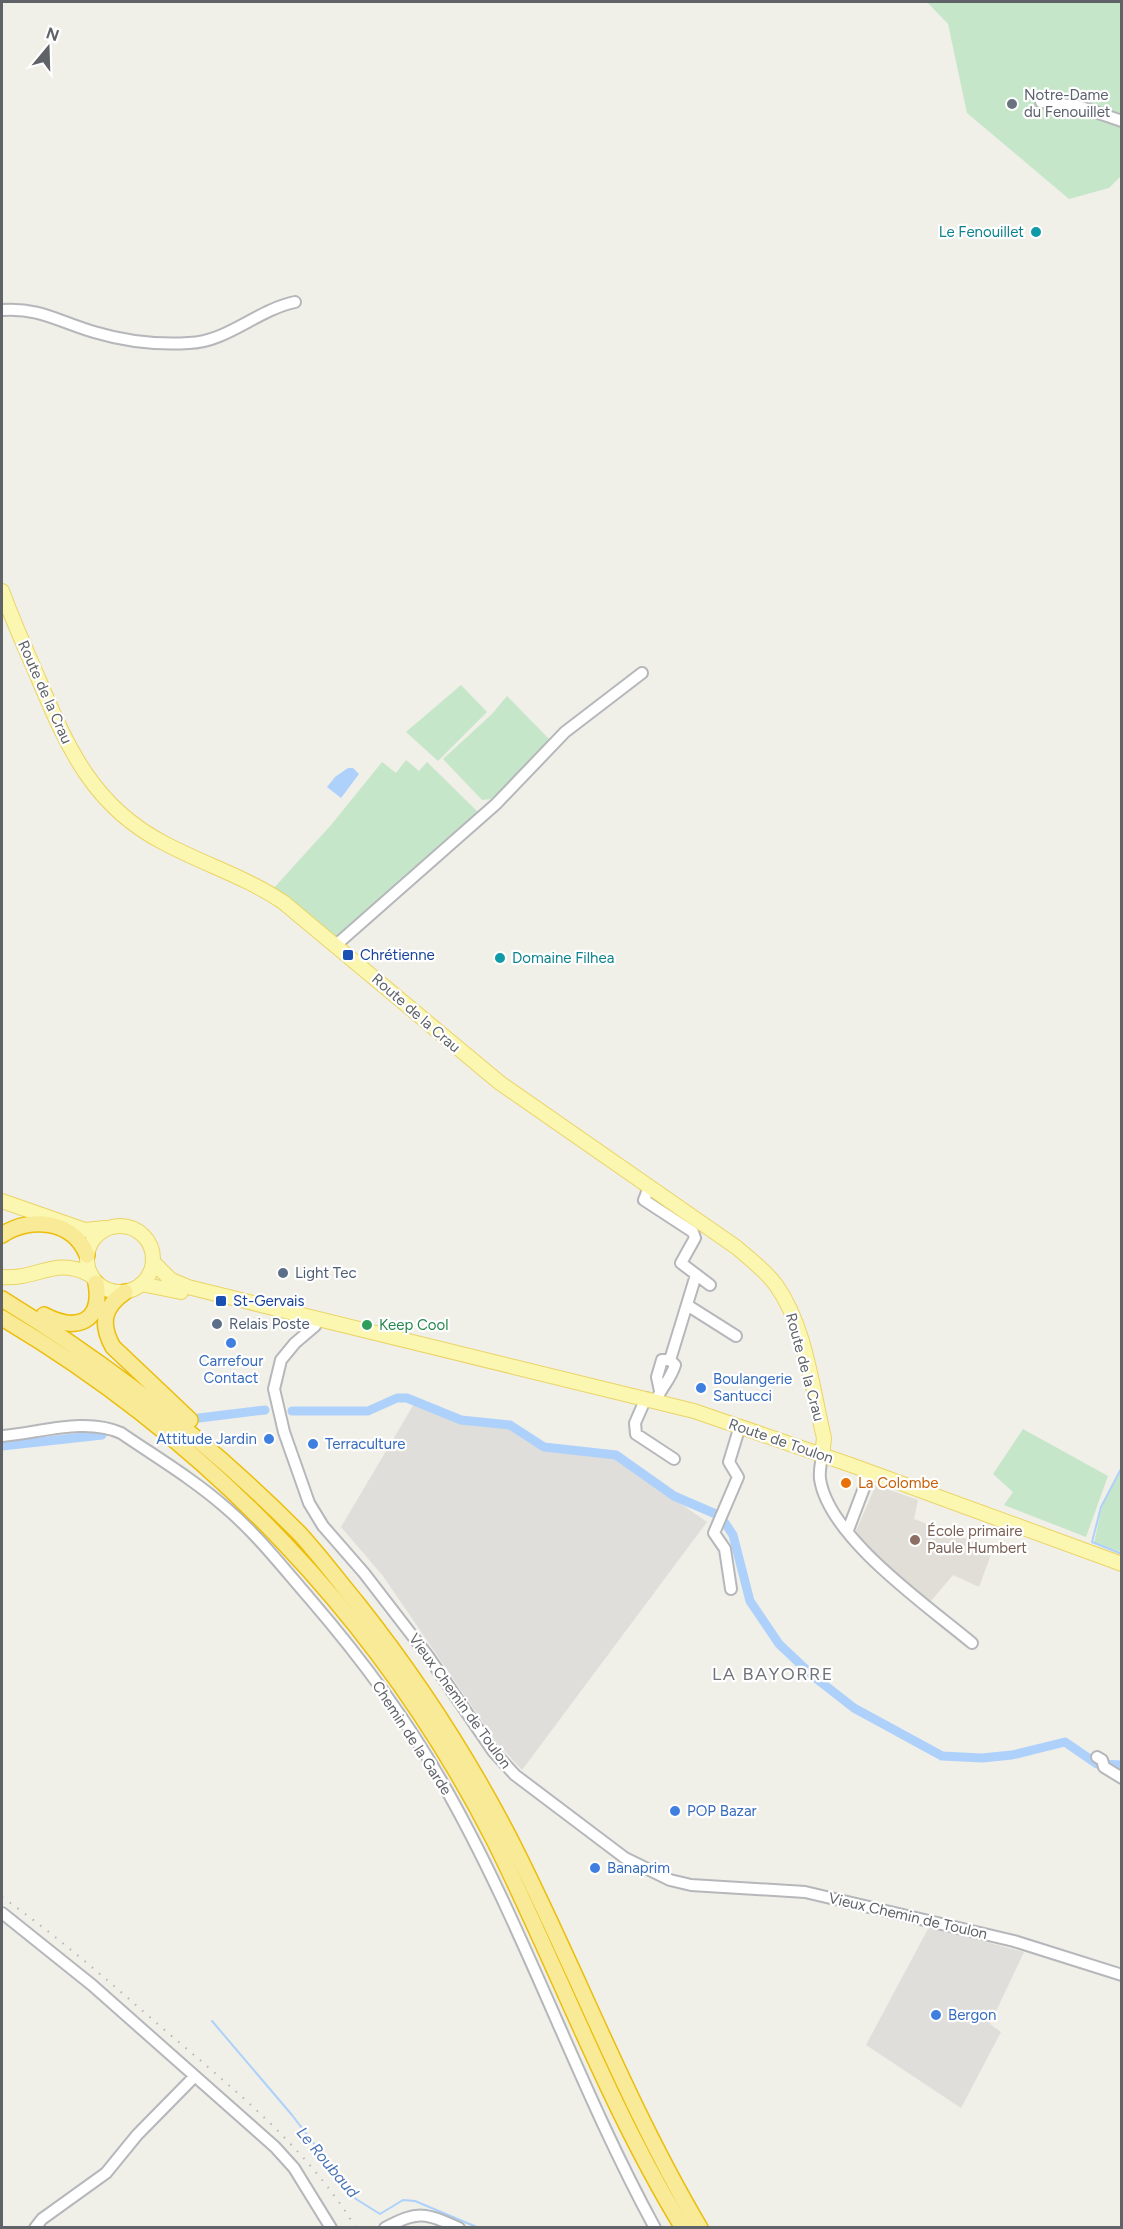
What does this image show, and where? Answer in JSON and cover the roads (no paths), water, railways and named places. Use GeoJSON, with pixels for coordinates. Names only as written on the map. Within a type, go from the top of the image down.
{"type":"FeatureCollection","features":[{"type":"Feature","properties":{"kind":"highway"},"geometry":{"type":"LineString","coordinates":[[2,1228],[22,1219],[52,1220]]}},
{"type":"Feature","properties":{"kind":"highway"},"geometry":{"type":"LineString","coordinates":[[2,1235],[18,1225],[48,1225],[71,1232],[78,1238],[87,1255]]}},
{"type":"Feature","properties":{"kind":"highway"},"geometry":{"type":"LineString","coordinates":[[2,1291],[58,1323],[78,1324],[92,1314],[97,1306],[93,1279]]}},
{"type":"Feature","properties":{"kind":"highway"},"geometry":{"type":"LineString","coordinates":[[125,1292],[113,1300],[105,1316],[106,1332],[113,1347],[264,1491],[390,1644],[465,1758],[509,1838],[640,2116],[700,2228]]}},
{"type":"Feature","properties":{"kind":"highway"},"geometry":{"type":"LineString","coordinates":[[2,1299],[150,1399],[232,1470],[302,1536]]}},
{"type":"Feature","properties":{"kind":"highway"},"geometry":{"type":"LineString","coordinates":[[2,1318],[74,1363],[132,1404],[240,1497],[319,1580],[378,1653],[416,1706],[493,1839],[621,2114],[683,2228]]}},
{"type":"Feature","properties":{"kind":"highway"},"geometry":{"type":"LineString","coordinates":[[2,1325],[88,1380],[240,1497]]}},
{"type":"Feature","properties":{"kind":"main road","name":"Route de la Crau"},"geometry":{"type":"LineString","coordinates":[[2,591],[68,746],[92,784],[112,806],[163,843],[263,888],[336,945],[500,1083],[736,1247],[761,1268],[776,1285],[794,1317],[824,1438],[822,1456]]}},
{"type":"Feature","properties":{"kind":"main road"},"geometry":{"type":"LineString","coordinates":[[2,1201],[85,1230],[121,1226],[141,1234],[152,1251],[153,1262],[151,1270],[141,1284],[125,1292],[115,1292],[77,1268],[64,1265],[27,1276],[2,1277]]}},
{"type":"Feature","properties":{"kind":"main road"},"geometry":{"type":"LineString","coordinates":[[93,1279],[87,1255],[94,1238],[110,1227]]}},
{"type":"Feature","properties":{"kind":"main road","name":"Route de Toulon"},"geometry":{"type":"LineString","coordinates":[[153,1262],[171,1280],[188,1287],[309,1320],[334,1322],[432,1347]]}},
{"type":"Feature","properties":{"kind":"main road","name":"Route de Toulon"},"geometry":{"type":"LineString","coordinates":[[141,1284],[654,1397],[851,1465],[1122,1564]]}},
{"type":"Feature","properties":{"kind":"main road","name":"Route de la Crau"},"geometry":{"type":"LineString","coordinates":[[824,1438],[851,1465]]}},
{"type":"Feature","properties":{"kind":"street"},"geometry":{"type":"LineString","coordinates":[[1041,102],[1078,106],[1122,121]]}},
{"type":"Feature","properties":{"kind":"street"},"geometry":{"type":"LineString","coordinates":[[2,310],[24,308],[116,338],[190,343],[213,338],[274,309],[295,302]]}},
{"type":"Feature","properties":{"kind":"street"},"geometry":{"type":"LineString","coordinates":[[336,945],[496,804],[565,732],[642,673]]}},
{"type":"Feature","properties":{"kind":"street"},"geometry":{"type":"LineString","coordinates":[[649,1187],[644,1200],[693,1232],[695,1238],[681,1263],[710,1285]]}},
{"type":"Feature","properties":{"kind":"street"},"geometry":{"type":"LineString","coordinates":[[674,1459],[636,1434],[635,1423],[654,1397],[662,1360],[670,1360],[696,1275]]}},
{"type":"Feature","properties":{"kind":"street"},"geometry":{"type":"LineString","coordinates":[[687,1305],[736,1336]]}},
{"type":"Feature","properties":{"kind":"street","name":"Vieux Chemin de Toulon"},"geometry":{"type":"LineString","coordinates":[[309,1320],[281,1360],[274,1389],[284,1432],[309,1503],[323,1526],[364,1573],[428,1656],[501,1761],[515,1775],[625,1858],[670,1880],[691,1885],[805,1892],[1014,1941],[1122,1975]]}},
{"type":"Feature","properties":{"kind":"street","name":"Chemin de la Garde"},"geometry":{"type":"LineString","coordinates":[[2,1436],[92,1425],[121,1433],[224,1506],[280,1563],[338,1631],[415,1736],[459,1813],[519,1936],[625,2174],[655,2228]]}},
{"type":"Feature","properties":{"kind":"street"},"geometry":{"type":"LineString","coordinates":[[731,1589],[725,1549],[714,1533],[738,1478],[729,1462],[740,1426]]}},
{"type":"Feature","properties":{"kind":"street"},"geometry":{"type":"LineString","coordinates":[[822,1456],[820,1479],[825,1496],[868,1555],[905,1589],[972,1643]]}},
{"type":"Feature","properties":{"kind":"street"},"geometry":{"type":"LineString","coordinates":[[848,1530],[870,1472]]}},
{"type":"Feature","properties":{"kind":"street"},"geometry":{"type":"LineString","coordinates":[[1101,1761],[1122,1778]]}},
{"type":"Feature","properties":{"kind":"street"},"geometry":{"type":"LineString","coordinates":[[2,1913],[92,1985],[275,2147],[294,2168],[331,2228]]}},
{"type":"Feature","properties":{"kind":"street"},"geometry":{"type":"LineString","coordinates":[[35,2228],[42,2219],[106,2173],[137,2135],[194,2077]]}},
{"type":"Feature","properties":{"kind":"street"},"geometry":{"type":"LineString","coordinates":[[385,2228],[418,2214],[437,2218],[459,2228]]}},
{"type":"Feature","properties":{"kind":"water"},"geometry":{"type":"Polygon","coordinates":[[[348,768],[353,768],[359,774],[341,798],[327,787],[335,777],[348,768]]]}},
{"type":"Feature","properties":{"kind":"waterway"},"geometry":{"type":"LineString","coordinates":[[292,1411],[368,1411],[397,1398],[407,1398],[461,1420],[510,1425],[544,1447],[616,1455],[674,1496],[718,1515]]}},
{"type":"Feature","properties":{"kind":"waterway"},"geometry":{"type":"LineString","coordinates":[[199,1418],[265,1410]]}},
{"type":"Feature","properties":{"kind":"waterway"},"geometry":{"type":"LineString","coordinates":[[2,1446],[102,1435]]}},
{"type":"Feature","properties":{"kind":"waterway"},"geometry":{"type":"LineString","coordinates":[[1122,1467],[1101,1507],[1092,1542],[1122,1554]]}},
{"type":"Feature","properties":{"kind":"waterway"},"geometry":{"type":"LineString","coordinates":[[725,1523],[733,1535],[750,1601],[779,1644],[813,1676],[854,1708],[942,1756],[982,1758],[1012,1755],[1065,1742],[1097,1764],[1122,1765]]}},
{"type":"Feature","properties":{"kind":"waterway","name":"Le Roubaud"},"geometry":{"type":"LineString","coordinates":[[212,2021],[292,2115],[356,2199],[380,2214],[403,2200],[415,2201],[479,2228]]}},
{"type":"Feature","properties":{"kind":"railway"},"geometry":{"type":"LineString","coordinates":[[2,1897],[86,1962],[245,2099],[316,2172],[356,2228]]}},
{"type":"Feature","properties":{"kind":"place","name":"Notre-Dame du Fenouillet"},"geometry":{"type":"Point","coordinates":[1012,104]}},
{"type":"Feature","properties":{"kind":"place","name":"Le Fenouillet"},"geometry":{"type":"Point","coordinates":[1036,232]}},
{"type":"Feature","properties":{"kind":"place","name":"Chrétienne"},"geometry":{"type":"Point","coordinates":[348,955]}},
{"type":"Feature","properties":{"kind":"place","name":"Domaine Filhea"},"geometry":{"type":"Point","coordinates":[500,958]}},
{"type":"Feature","properties":{"kind":"place","name":"Light Tec"},"geometry":{"type":"Point","coordinates":[283,1273]}},
{"type":"Feature","properties":{"kind":"place","name":"St-Gervais"},"geometry":{"type":"Point","coordinates":[221,1301]}},
{"type":"Feature","properties":{"kind":"place","name":"Relais Poste"},"geometry":{"type":"Point","coordinates":[217,1324]}},
{"type":"Feature","properties":{"kind":"place","name":"Keep Cool"},"geometry":{"type":"Point","coordinates":[367,1325]}},
{"type":"Feature","properties":{"kind":"place","name":"Carrefour Contact"},"geometry":{"type":"Point","coordinates":[231,1343]}},
{"type":"Feature","properties":{"kind":"place","name":"Boulangerie Santucci"},"geometry":{"type":"Point","coordinates":[701,1388]}},
{"type":"Feature","properties":{"kind":"place","name":"Attitude Jardin"},"geometry":{"type":"Point","coordinates":[269,1439]}},
{"type":"Feature","properties":{"kind":"place","name":"Terraculture"},"geometry":{"type":"Point","coordinates":[313,1444]}},
{"type":"Feature","properties":{"kind":"place","name":"La Colombe"},"geometry":{"type":"Point","coordinates":[846,1483]}},
{"type":"Feature","properties":{"kind":"place","name":"École primaire Paule Humbert"},"geometry":{"type":"Point","coordinates":[915,1540]}},
{"type":"Feature","properties":{"kind":"place","name":"POP Bazar"},"geometry":{"type":"Point","coordinates":[675,1811]}},
{"type":"Feature","properties":{"kind":"place","name":"Banaprim"},"geometry":{"type":"Point","coordinates":[595,1868]}},
{"type":"Feature","properties":{"kind":"place","name":"Bergon"},"geometry":{"type":"Point","coordinates":[936,2015]}},
{"type":"Feature","properties":{"kind":"district","name":"LA BAYORRE"},"geometry":{"type":"Point","coordinates":[773,1674]}}]}
